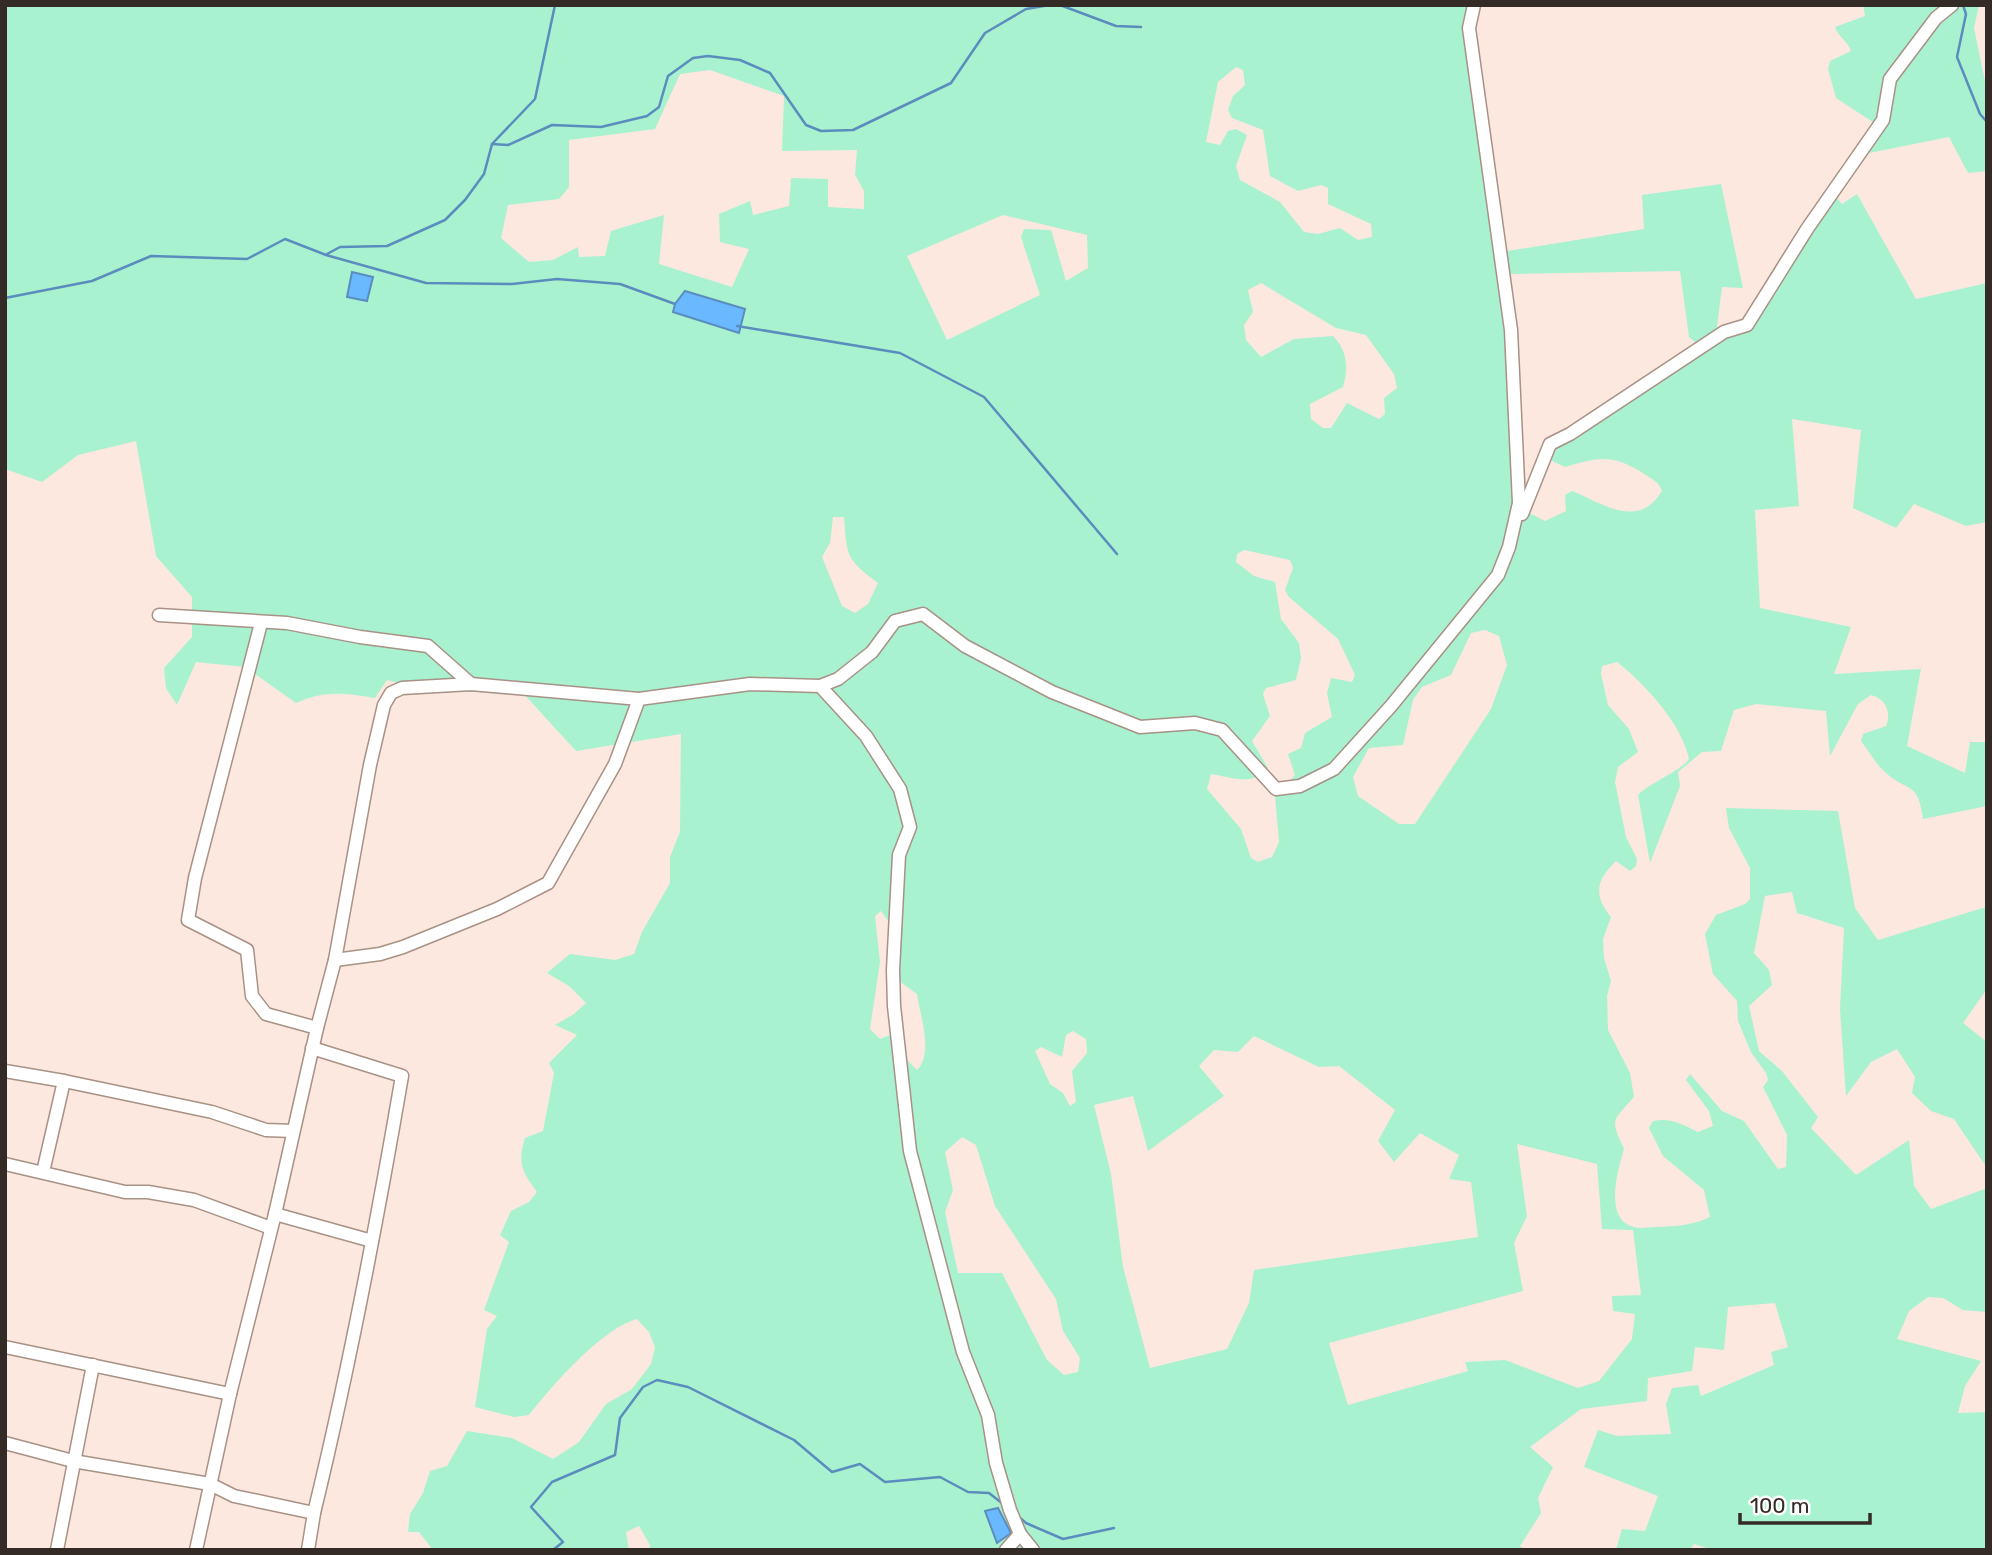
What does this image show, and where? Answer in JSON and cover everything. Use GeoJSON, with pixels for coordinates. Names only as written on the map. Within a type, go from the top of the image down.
{"type":"FeatureCollection","features":[{"type":"Feature","properties":{"kind":"street"},"geometry":{"type":"LineString","coordinates":[[1474,5],[1469,28],[1511,330],[1519,503],[1509,547]]}},
{"type":"Feature","properties":{"kind":"street"},"geometry":{"type":"LineString","coordinates":[[196,1550],[230,1394],[335,960],[370,765],[384,705],[391,693],[402,688],[471,684],[639,699],[750,684],[820,686],[838,678],[872,652],[895,621],[923,614],[965,646],[1052,692],[1140,727],[1195,723],[1223,730],[1276,789],[1300,786],[1335,769],[1391,706],[1498,575],[1550,444],[1570,434],[1724,332],[1747,325],[1807,229],[1882,120],[1890,79],[1936,18],[1952,5]]}},
{"type":"Feature","properties":{"kind":"street"},"geometry":{"type":"LineString","coordinates":[[159,615],[287,623],[428,646],[471,684]]}},
{"type":"Feature","properties":{"kind":"street"},"geometry":{"type":"LineString","coordinates":[[261,623],[195,878],[188,920],[247,950],[252,996],[266,1014],[317,1028]]}},
{"type":"Feature","properties":{"kind":"street"},"geometry":{"type":"LineString","coordinates":[[820,686],[866,736],[900,789],[910,827],[900,855],[893,970],[894,1006],[910,1151],[963,1352],[988,1415],[996,1463],[1020,1534],[1033,1550]]}},
{"type":"Feature","properties":{"kind":"street"},"geometry":{"type":"LineString","coordinates":[[335,960],[380,954],[403,947],[498,909],[548,883],[615,764],[639,699]]}},
{"type":"Feature","properties":{"kind":"street"},"geometry":{"type":"LineString","coordinates":[[308,1550],[372,1241],[402,1076],[312,1048]]}},
{"type":"Feature","properties":{"kind":"street"},"geometry":{"type":"LineString","coordinates":[[5,1071],[212,1112],[266,1130],[293,1131]]}},
{"type":"Feature","properties":{"kind":"street"},"geometry":{"type":"LineString","coordinates":[[43,1172],[64,1081]]}},
{"type":"Feature","properties":{"kind":"street"},"geometry":{"type":"LineString","coordinates":[[5,1164],[125,1192],[148,1192],[194,1200],[271,1228]]}},
{"type":"Feature","properties":{"kind":"street"},"geometry":{"type":"LineString","coordinates":[[275,1213],[372,1241]]}},
{"type":"Feature","properties":{"kind":"street"},"geometry":{"type":"LineString","coordinates":[[5,1347],[230,1394]]}},
{"type":"Feature","properties":{"kind":"street"},"geometry":{"type":"LineString","coordinates":[[58,1550],[93,1365]]}},
{"type":"Feature","properties":{"kind":"street"},"geometry":{"type":"LineString","coordinates":[[5,1443],[73,1461],[211,1484],[234,1496],[314,1513]]}},
{"type":"Feature","properties":{"kind":"street"},"geometry":{"type":"LineString","coordinates":[[1006,1550],[1020,1534]]}},
{"type":"Feature","properties":{"kind":"green space"},"geometry":{"type":"Polygon","coordinates":[[[5,5],[1476,5],[1474,14],[1487,166],[1510,336],[1512,504],[1545,521],[1566,511],[1565,495],[1572,491],[1608,507],[1631,512],[1653,503],[1662,491],[1659,485],[1625,463],[1598,459],[1565,467],[1546,458],[1551,448],[1701,347],[1689,337],[1680,271],[1514,274],[1506,272],[1504,257],[1508,251],[1644,229],[1642,195],[1721,184],[1743,288],[1722,287],[1716,334],[1750,321],[1833,193],[1842,204],[1857,194],[1916,299],[1987,283],[1987,522],[1966,526],[1914,504],[1896,528],[1853,508],[1861,430],[1792,419],[1799,506],[1755,510],[1760,608],[1851,627],[1834,674],[1921,669],[1907,746],[1965,773],[1970,742],[1987,742],[1987,806],[1923,819],[1915,793],[1882,770],[1861,741],[1863,734],[1886,726],[1888,721],[1886,706],[1876,697],[1871,695],[1858,704],[1830,756],[1826,711],[1756,704],[1734,710],[1721,751],[1702,752],[1678,772],[1680,786],[1650,863],[1638,795],[1689,759],[1679,732],[1650,693],[1617,662],[1602,666],[1601,674],[1608,705],[1629,729],[1638,752],[1618,767],[1615,782],[1626,837],[1637,859],[1636,866],[1630,871],[1616,861],[1604,875],[1599,888],[1601,902],[1611,917],[1603,939],[1604,958],[1611,981],[1607,996],[1608,1030],[1630,1073],[1634,1097],[1617,1116],[1615,1126],[1624,1149],[1616,1181],[1616,1204],[1624,1222],[1636,1228],[1684,1225],[1710,1217],[1704,1190],[1663,1156],[1649,1128],[1653,1121],[1659,1120],[1677,1122],[1698,1132],[1713,1126],[1709,1111],[1686,1080],[1690,1074],[1722,1111],[1744,1121],[1778,1169],[1786,1167],[1787,1135],[1763,1087],[1768,1080],[1766,1073],[1751,1052],[1738,1021],[1737,1001],[1713,974],[1705,934],[1716,915],[1745,904],[1750,899],[1750,868],[1729,828],[1726,808],[1838,811],[1855,908],[1878,940],[1986,907],[1987,989],[1963,1023],[1987,1042],[1987,1168],[1954,1119],[1931,1111],[1912,1093],[1915,1077],[1897,1049],[1871,1062],[1846,1096],[1840,1009],[1844,928],[1797,913],[1792,892],[1765,896],[1754,953],[1769,970],[1772,985],[1749,1006],[1759,1051],[1782,1071],[1818,1117],[1811,1128],[1856,1175],[1909,1140],[1914,1186],[1931,1209],[1987,1188],[1987,1312],[1963,1310],[1943,1298],[1928,1297],[1909,1311],[1897,1339],[1981,1361],[1965,1386],[1958,1413],[1987,1412],[1987,1550],[1713,1550],[1694,1544],[1690,1550],[1616,1550],[1622,1529],[1645,1531],[1658,1496],[1584,1467],[1598,1430],[1617,1436],[1671,1434],[1666,1404],[1672,1388],[1698,1385],[1701,1396],[1774,1365],[1771,1352],[1788,1347],[1775,1303],[1728,1307],[1724,1350],[1695,1347],[1692,1371],[1648,1378],[1647,1401],[1581,1409],[1530,1447],[1553,1467],[1538,1498],[1541,1513],[1520,1546],[1525,1550],[650,1550],[639,1526],[626,1532],[629,1550],[433,1550],[419,1532],[408,1532],[410,1514],[423,1493],[430,1471],[447,1466],[467,1431],[512,1438],[553,1459],[579,1442],[606,1404],[632,1389],[651,1364],[655,1347],[649,1332],[637,1319],[608,1334],[593,1346],[529,1415],[514,1417],[475,1407],[487,1329],[497,1316],[484,1310],[509,1242],[500,1235],[511,1211],[529,1202],[537,1192],[522,1167],[521,1154],[525,1138],[543,1131],[554,1073],[549,1063],[577,1035],[555,1025],[586,1003],[569,986],[547,973],[570,954],[615,960],[634,954],[642,932],[670,883],[670,857],[680,832],[681,734],[576,751],[522,692],[436,692],[387,680],[375,698],[335,694],[316,696],[296,703],[245,667],[196,662],[177,705],[166,688],[164,668],[192,637],[192,597],[156,556],[136,441],[78,455],[42,482],[5,469],[5,5]],[[1236,67],[1218,82],[1206,142],[1220,145],[1228,131],[1236,129],[1247,135],[1236,166],[1240,180],[1280,202],[1304,232],[1318,234],[1340,228],[1358,240],[1372,237],[1371,224],[1328,204],[1328,188],[1321,185],[1298,191],[1270,176],[1263,130],[1232,118],[1228,110],[1233,96],[1245,85],[1243,70],[1236,67]],[[710,70],[680,74],[655,129],[569,140],[569,187],[559,199],[508,205],[501,238],[529,262],[553,260],[578,247],[579,257],[605,256],[611,231],[664,215],[659,264],[732,287],[749,249],[720,242],[719,214],[750,201],[753,215],[789,206],[791,178],[828,179],[828,207],[864,209],[864,191],[855,175],[857,150],[782,151],[784,96],[710,70]],[[1003,215],[907,256],[947,340],[1040,295],[1021,237],[1024,229],[1051,230],[1066,281],[1088,268],[1087,235],[1003,215]],[[1261,283],[1248,290],[1253,312],[1244,325],[1246,340],[1261,357],[1294,339],[1333,336],[1338,341],[1345,360],[1343,387],[1310,404],[1311,419],[1323,428],[1331,428],[1347,403],[1379,419],[1385,414],[1384,398],[1397,388],[1394,374],[1366,335],[1336,328],[1261,283]],[[675,304],[674,312],[739,333],[740,327],[675,304]],[[833,517],[830,543],[822,557],[842,606],[855,613],[868,604],[878,583],[850,556],[844,517],[833,517]],[[1244,550],[1237,554],[1236,562],[1254,576],[1275,582],[1281,619],[1299,643],[1301,658],[1296,680],[1266,688],[1263,694],[1270,716],[1252,741],[1268,768],[1262,774],[1249,779],[1211,774],[1207,789],[1241,829],[1251,858],[1258,862],[1272,857],[1279,842],[1275,796],[1295,775],[1288,754],[1301,748],[1305,733],[1332,717],[1327,693],[1331,678],[1352,682],[1355,675],[1338,639],[1289,597],[1285,590],[1293,568],[1290,560],[1244,550]],[[1485,630],[1471,633],[1451,675],[1422,687],[1413,700],[1403,745],[1369,748],[1353,777],[1358,796],[1399,824],[1415,824],[1491,709],[1507,665],[1499,636],[1485,630]],[[881,911],[875,916],[880,962],[870,1029],[880,1039],[895,1033],[901,1037],[906,1059],[917,1070],[925,1054],[925,1044],[917,994],[892,976],[894,929],[881,911]],[[1073,1031],[1066,1035],[1062,1057],[1041,1047],[1035,1051],[1050,1084],[1063,1093],[1070,1106],[1076,1102],[1072,1071],[1087,1053],[1086,1039],[1073,1031]],[[1254,1036],[1238,1052],[1214,1050],[1199,1066],[1224,1096],[1148,1151],[1133,1096],[1094,1105],[1111,1174],[1123,1267],[1150,1368],[1227,1349],[1249,1303],[1254,1270],[1478,1237],[1471,1182],[1449,1179],[1459,1155],[1420,1133],[1394,1162],[1378,1141],[1395,1110],[1339,1066],[1319,1067],[1254,1036]],[[962,1137],[945,1152],[953,1190],[945,1212],[958,1273],[1002,1273],[1047,1360],[1064,1375],[1078,1372],[1080,1358],[1063,1331],[1056,1299],[995,1206],[976,1145],[962,1137]],[[1517,1144],[1527,1216],[1514,1243],[1523,1291],[1329,1343],[1348,1405],[1468,1371],[1465,1362],[1505,1360],[1578,1388],[1599,1381],[1632,1339],[1635,1314],[1613,1311],[1612,1296],[1641,1295],[1633,1230],[1602,1229],[1597,1164],[1517,1144]]]}},
{"type":"Feature","properties":{"kind":"green space"},"geometry":{"type":"Polygon","coordinates":[[[1863,5],[1979,5],[1974,28],[1987,91],[1987,171],[1968,173],[1949,137],[1859,155],[1879,126],[1836,98],[1828,69],[1830,61],[1851,51],[1835,27],[1865,16],[1863,5]]]}},
{"type":"Feature","properties":{"kind":"water"},"geometry":{"type":"Polygon","coordinates":[[[352,272],[373,277],[367,301],[347,297],[352,272]]]}},
{"type":"Feature","properties":{"kind":"water"},"geometry":{"type":"Polygon","coordinates":[[[685,291],[745,309],[739,333],[673,312],[675,304],[685,291]]]}},
{"type":"Feature","properties":{"kind":"water"},"geometry":{"type":"Polygon","coordinates":[[[998,1508],[1011,1533],[997,1543],[985,1511],[998,1508]]]}},
{"type":"Feature","properties":{"kind":"waterway"},"geometry":{"type":"LineString","coordinates":[[327,254],[340,247],[387,246],[445,220],[465,200],[484,174],[492,144],[535,99],[555,5]]}},
{"type":"Feature","properties":{"kind":"waterway"},"geometry":{"type":"LineString","coordinates":[[492,144],[508,145],[552,125],[601,127],[647,116],[659,107],[668,76],[693,58],[708,56],[740,60],[770,73],[806,125],[821,131],[853,130],[951,83],[985,33],[1026,9],[1050,5]]}},
{"type":"Feature","properties":{"kind":"waterway"},"geometry":{"type":"LineString","coordinates":[[1060,5],[1116,26],[1141,27]]}},
{"type":"Feature","properties":{"kind":"waterway"},"geometry":{"type":"LineString","coordinates":[[1963,5],[1966,14],[1957,57],[1980,114],[1987,122]]}},
{"type":"Feature","properties":{"kind":"waterway"},"geometry":{"type":"LineString","coordinates":[[5,298],[92,281],[151,256],[247,259],[285,239],[326,255],[426,283],[512,284],[557,279],[620,284],[675,304]]}},
{"type":"Feature","properties":{"kind":"waterway"},"geometry":{"type":"LineString","coordinates":[[737,326],[900,353],[984,397],[1117,554]]}},
{"type":"Feature","properties":{"kind":"waterway"},"geometry":{"type":"LineString","coordinates":[[553,1550],[563,1542],[531,1507],[552,1482],[615,1455],[620,1418],[643,1387],[657,1380],[688,1387],[794,1440],[832,1472],[860,1464],[885,1482],[940,1477],[968,1492],[989,1493],[1003,1504]]}},
{"type":"Feature","properties":{"kind":"waterway"},"geometry":{"type":"LineString","coordinates":[[1019,1517],[1026,1523],[1063,1539],[1114,1528]]}}]}
